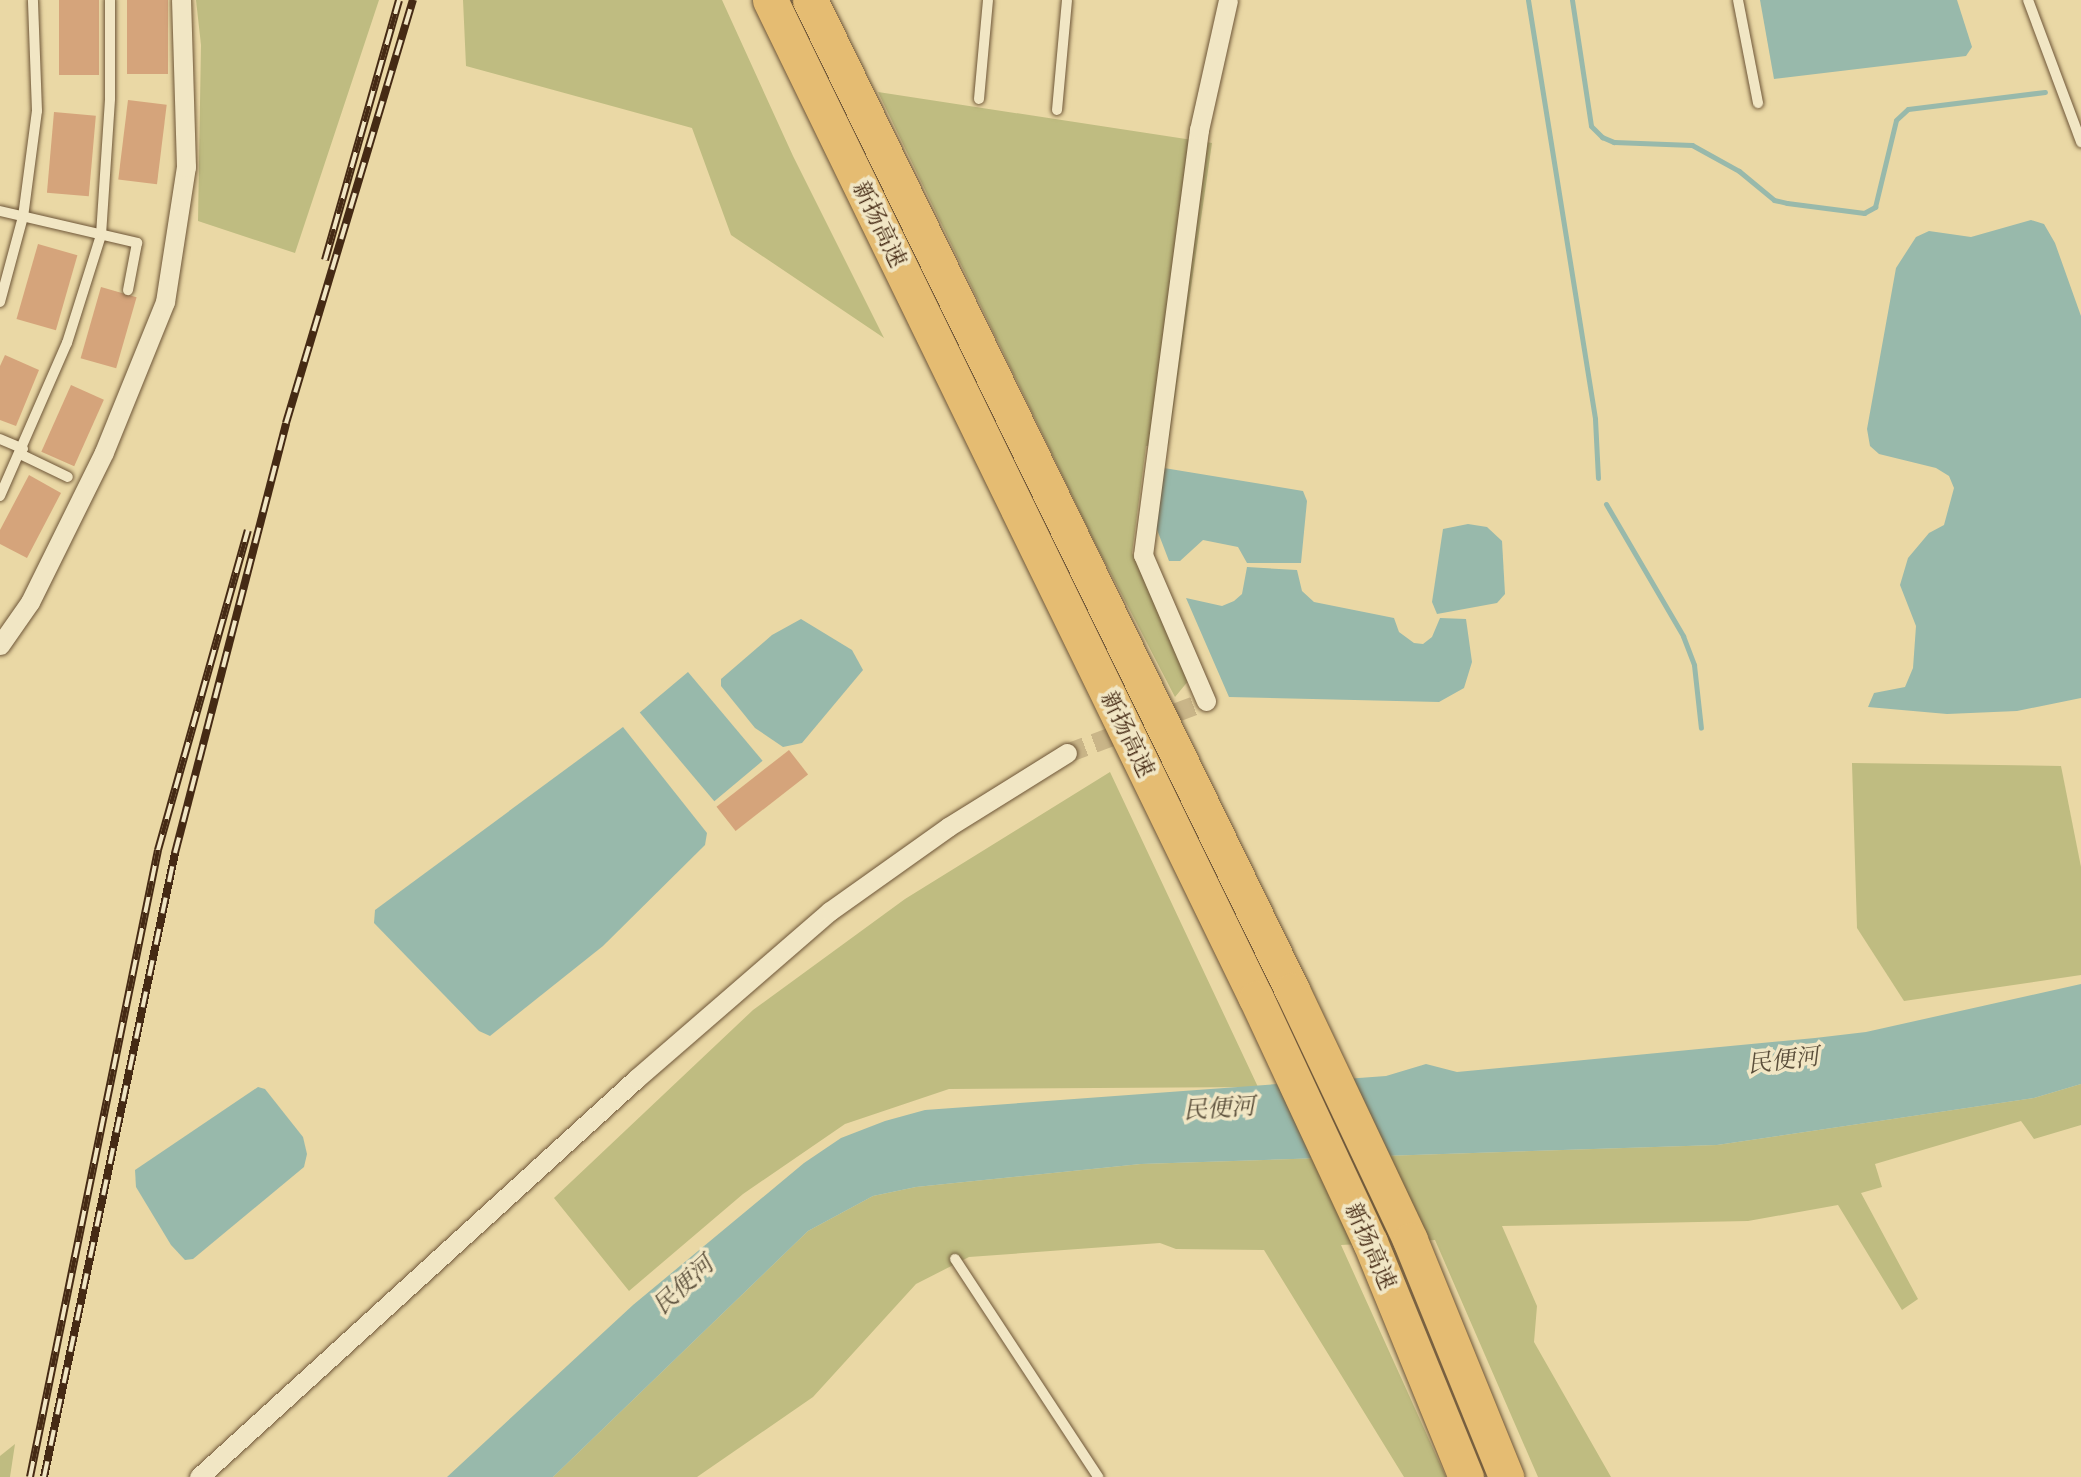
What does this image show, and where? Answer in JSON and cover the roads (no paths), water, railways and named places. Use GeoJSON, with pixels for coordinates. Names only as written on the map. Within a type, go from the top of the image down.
{"type":"FeatureCollection","features":[{"type":"Feature","properties":{"kind":"highway","name":"新扬高速"},"geometry":{"type":"LineString","coordinates":[[770,0],[1256,998],[1370,1242],[1466,1477]]}},
{"type":"Feature","properties":{"kind":"highway","name":"新扬高速"},"geometry":{"type":"LineString","coordinates":[[810,0],[1292,990],[1410,1240],[1506,1477]]}},
{"type":"Feature","properties":{"kind":"street"},"geometry":{"type":"LineString","coordinates":[[0,645],[30,602],[104,452],[165,302],[186,167],[181,0]]}},
{"type":"Feature","properties":{"kind":"street"},"geometry":{"type":"LineString","coordinates":[[1206,701],[1143,555],[1199,130],[1228,0]]}},
{"type":"Feature","properties":{"kind":"street"},"geometry":{"type":"LineString","coordinates":[[199,1477],[637,1079],[830,911],[948,827],[1067,753]]}},
{"type":"Feature","properties":{"kind":"lane"},"geometry":{"type":"LineString","coordinates":[[0,303],[23,217],[37,111],[33,0]]}},
{"type":"Feature","properties":{"kind":"lane"},"geometry":{"type":"LineString","coordinates":[[0,496],[67,343],[101,235],[110,97],[110,0]]}},
{"type":"Feature","properties":{"kind":"lane"},"geometry":{"type":"LineString","coordinates":[[979,99],[988,0]]}},
{"type":"Feature","properties":{"kind":"lane"},"geometry":{"type":"LineString","coordinates":[[1057,110],[1067,0]]}},
{"type":"Feature","properties":{"kind":"lane"},"geometry":{"type":"LineString","coordinates":[[1738,0],[1758,103]]}},
{"type":"Feature","properties":{"kind":"lane"},"geometry":{"type":"LineString","coordinates":[[2028,0],[2081,142]]}},
{"type":"Feature","properties":{"kind":"lane"},"geometry":{"type":"LineString","coordinates":[[0,211],[137,243],[128,290]]}},
{"type":"Feature","properties":{"kind":"lane"},"geometry":{"type":"LineString","coordinates":[[0,439],[68,477]]}},
{"type":"Feature","properties":{"kind":"lane"},"geometry":{"type":"LineString","coordinates":[[955,1259],[1098,1477]]}},
{"type":"Feature","properties":{"kind":"water"},"geometry":{"type":"Polygon","coordinates":[[[1760,0],[1957,0],[1972,47],[1966,56],[1774,79],[1760,0]]]}},
{"type":"Feature","properties":{"kind":"water"},"geometry":{"type":"Polygon","coordinates":[[[2031,220],[2044,224],[2055,243],[2081,316],[2081,698],[2017,711],[1947,714],[1868,707],[1874,693],[1905,687],[1913,668],[1916,626],[1900,585],[1908,558],[1929,533],[1944,525],[1954,488],[1949,476],[1936,468],[1879,454],[1870,446],[1867,429],[1896,268],[1916,237],[1929,231],[1971,237],[2031,220]]]}},
{"type":"Feature","properties":{"kind":"water"},"geometry":{"type":"Polygon","coordinates":[[[1164,468],[1303,491],[1307,501],[1301,563],[1247,563],[1238,547],[1203,540],[1180,561],[1169,561],[1156,527],[1164,468]]]}},
{"type":"Feature","properties":{"kind":"water"},"geometry":{"type":"Polygon","coordinates":[[[1468,524],[1487,527],[1502,541],[1505,594],[1497,603],[1437,614],[1432,602],[1443,529],[1468,524]]]}},
{"type":"Feature","properties":{"kind":"water"},"geometry":{"type":"Polygon","coordinates":[[[1247,567],[1297,570],[1302,591],[1314,602],[1394,618],[1399,632],[1414,643],[1423,644],[1432,637],[1440,618],[1466,619],[1472,662],[1464,688],[1439,702],[1229,697],[1186,598],[1222,606],[1234,601],[1242,594],[1247,567]]]}},
{"type":"Feature","properties":{"kind":"water"},"geometry":{"type":"Polygon","coordinates":[[[801,619],[852,650],[863,670],[802,743],[783,747],[755,728],[721,686],[721,679],[772,635],[801,619]]]}},
{"type":"Feature","properties":{"kind":"water"},"geometry":{"type":"Polygon","coordinates":[[[688,672],[763,761],[714,801],[640,712],[688,672]]]}},
{"type":"Feature","properties":{"kind":"water"},"geometry":{"type":"Polygon","coordinates":[[[623,727],[707,833],[705,845],[603,946],[490,1036],[479,1031],[374,923],[375,910],[623,727]]]}},
{"type":"Feature","properties":{"kind":"water","name":"民便河"},"geometry":{"type":"Polygon","coordinates":[[[2081,984],[2081,1084],[2034,1098],[1717,1145],[1141,1164],[916,1187],[873,1196],[808,1231],[553,1477],[447,1477],[633,1305],[804,1163],[841,1138],[885,1121],[925,1110],[1386,1076],[1426,1064],[1457,1072],[1815,1038],[1866,1032],[2081,984]]]}},
{"type":"Feature","properties":{"kind":"water"},"geometry":{"type":"Polygon","coordinates":[[[258,1087],[265,1089],[303,1137],[307,1154],[304,1167],[193,1259],[185,1260],[171,1245],[136,1187],[135,1170],[258,1087]]]}},
{"type":"Feature","properties":{"kind":"waterway"},"geometry":{"type":"LineString","coordinates":[[1528,0],[1595,419],[1598,478]]}},
{"type":"Feature","properties":{"kind":"waterway"},"geometry":{"type":"LineString","coordinates":[[1572,0],[1591,126],[1602,137],[1614,142],[1692,145],[1739,171],[1774,200],[1787,203],[1864,213],[1875,207],[1896,120],[1908,109],[2045,92]]}},
{"type":"Feature","properties":{"kind":"waterway"},"geometry":{"type":"LineString","coordinates":[[1606,504],[1683,636],[1694,665],[1701,728]]}},
{"type":"Feature","properties":{"kind":"tunnel"},"geometry":{"type":"LineString","coordinates":[[1067,753],[1206,701]]}},
{"type":"Feature","properties":{"kind":"railway"},"geometry":{"type":"LineString","coordinates":[[325,260],[399,0]]}},
{"type":"Feature","properties":{"kind":"railway"},"geometry":{"type":"LineString","coordinates":[[44,1477],[175,853],[286,423],[413,0]]}},
{"type":"Feature","properties":{"kind":"railway"},"geometry":{"type":"LineString","coordinates":[[30,1477],[158,850],[248,530]]}}]}
